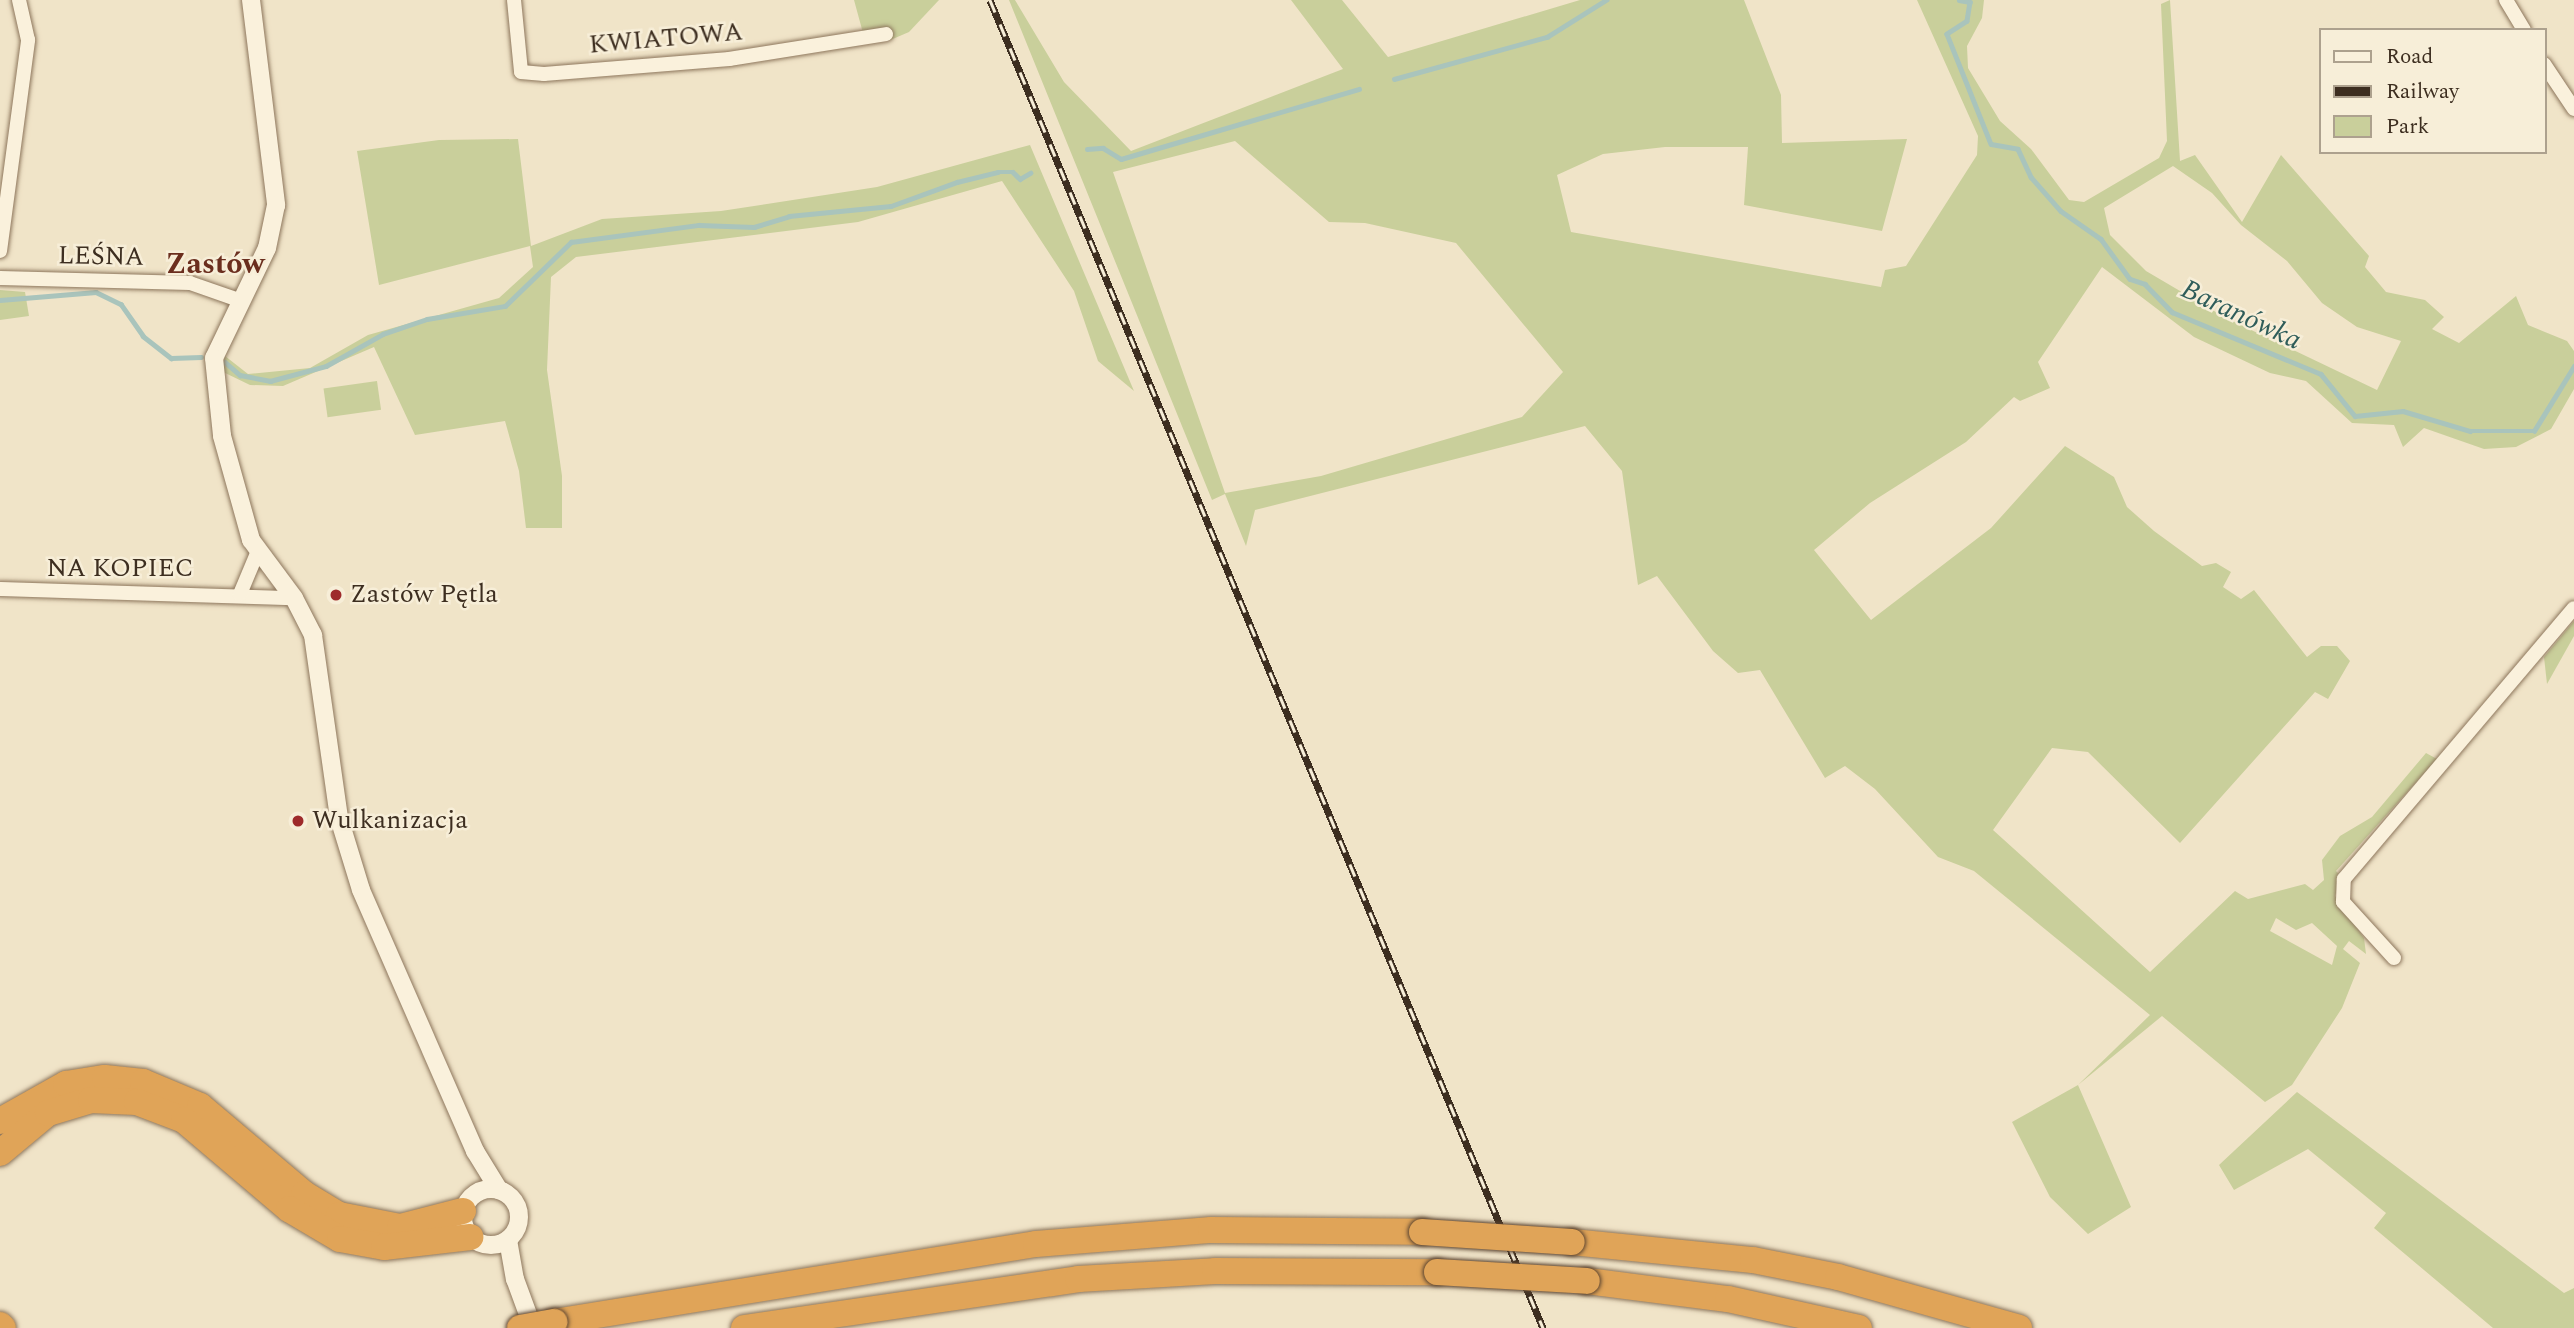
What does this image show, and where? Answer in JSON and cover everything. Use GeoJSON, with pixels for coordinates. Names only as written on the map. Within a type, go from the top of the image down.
{"type":"FeatureCollection","features":[{"type":"Feature","properties":{"kind":"highway"},"geometry":{"type":"LineString","coordinates":[[0,1121],[66,1084],[105,1078],[143,1082],[207,1111],[304,1194],[338,1216],[400,1227],[482,1225]]}},
{"type":"Feature","properties":{"kind":"highway"},"geometry":{"type":"LineString","coordinates":[[0,1153],[48,1113],[90,1100],[137,1102],[184,1120],[289,1209],[340,1239],[384,1247],[482,1225]]}},
{"type":"Feature","properties":{"kind":"highway"},"geometry":{"type":"LineString","coordinates":[[520,1328],[1036,1244],[1211,1230],[1422,1232],[1572,1242],[1753,1260],[1838,1277],[2019,1328]]}},
{"type":"Feature","properties":{"kind":"highway"},"geometry":{"type":"LineString","coordinates":[[744,1328],[1078,1279],[1215,1271],[1437,1272],[1587,1281],[1728,1298],[1859,1328]]}},
{"type":"Feature","properties":{"kind":"street"},"geometry":{"type":"LineString","coordinates":[[0,251],[28,40],[19,0]]}},
{"type":"Feature","properties":{"kind":"street"},"geometry":{"type":"LineString","coordinates":[[250,0],[276,205],[267,248],[217,345],[213,387],[244,525],[258,551],[295,598],[313,635],[348,852],[475,1151],[499,1190],[518,1212],[482,1225]]}},
{"type":"Feature","properties":{"kind":"street","name":"KWIATOWA"},"geometry":{"type":"LineString","coordinates":[[514,0],[521,72],[544,74],[729,60],[886,34]]}},
{"type":"Feature","properties":{"kind":"street"},"geometry":{"type":"LineString","coordinates":[[2506,0],[2523,28]]}},
{"type":"Feature","properties":{"kind":"street"},"geometry":{"type":"LineString","coordinates":[[2546,67],[2574,109]]}},
{"type":"Feature","properties":{"kind":"street","name":"LEŚNA"},"geometry":{"type":"LineString","coordinates":[[0,278],[190,284],[239,300]]}},
{"type":"Feature","properties":{"kind":"street"},"geometry":{"type":"LineString","coordinates":[[240,594],[258,551]]}},
{"type":"Feature","properties":{"kind":"street","name":"NA KOPIEC"},"geometry":{"type":"LineString","coordinates":[[0,589],[240,594],[295,598]]}},
{"type":"Feature","properties":{"kind":"street"},"geometry":{"type":"LineString","coordinates":[[2394,958],[2343,902],[2344,878],[2574,608]]}},
{"type":"Feature","properties":{"kind":"street"},"geometry":{"type":"LineString","coordinates":[[475,1151],[482,1225],[544,1325]]}},
{"type":"Feature","properties":{"kind":"street"},"geometry":{"type":"LineString","coordinates":[[482,1225],[499,1190]]}},
{"type":"Feature","properties":{"kind":"green space"},"geometry":{"type":"Polygon","coordinates":[[[854,0],[939,0],[909,32],[888,41],[885,28],[863,33],[854,0]]]}},
{"type":"Feature","properties":{"kind":"green space"},"geometry":{"type":"Polygon","coordinates":[[[1009,0],[1015,0],[1064,82],[1131,151],[1343,69],[1291,0],[1342,0],[1388,57],[1580,0],[1744,0],[1781,95],[1782,143],[1907,139],[1882,231],[1744,205],[1748,147],[1665,147],[1603,154],[1557,175],[1571,232],[1881,287],[1885,270],[1906,266],[1977,155],[1978,136],[1917,0],[1984,0],[1982,18],[1967,46],[1968,68],[2000,121],[2031,149],[2069,200],[2084,202],[2159,158],[2167,141],[2161,4],[2170,0],[2180,161],[2195,155],[2242,222],[2281,155],[2369,256],[2365,267],[2386,292],[2425,300],[2444,317],[2432,329],[2459,343],[2516,296],[2528,325],[2567,341],[2574,351],[2574,389],[2551,429],[2516,447],[2484,449],[2424,428],[2403,447],[2394,425],[2352,423],[2306,381],[2270,373],[2194,337],[2102,267],[2038,362],[2050,388],[2020,401],[2014,397],[1966,442],[1870,503],[1814,550],[1871,620],[1991,528],[2065,446],[2114,477],[2127,507],[2154,531],[2202,566],[2216,563],[2231,572],[2223,587],[2241,599],[2254,590],[2307,657],[2321,646],[2337,646],[2350,661],[2328,699],[2315,692],[2180,843],[2088,752],[2052,748],[1993,830],[2150,972],[2235,891],[2248,899],[2305,884],[2313,890],[2324,880],[2322,860],[2340,836],[2372,817],[2426,753],[2437,759],[2336,871],[2341,876],[2335,896],[2364,938],[2366,954],[2349,941],[2343,949],[2360,963],[2342,1008],[2292,1085],[2265,1102],[2162,1016],[2078,1085],[2150,1015],[1974,871],[1938,857],[1875,789],[1845,766],[1825,778],[1760,670],[1738,673],[1713,651],[1657,576],[1638,585],[1622,471],[1585,426],[1255,510],[1246,546],[1225,494],[1212,500],[1009,0]],[[1235,141],[1113,172],[1225,493],[1321,476],[1522,417],[1563,372],[1456,243],[1365,223],[1329,222],[1235,141]],[[2173,166],[2104,208],[2110,235],[2146,271],[2226,318],[2377,390],[2401,341],[2357,327],[2322,303],[2287,261],[2241,225],[2212,193],[2173,166]],[[2276,918],[2270,931],[2332,965],[2337,946],[2312,923],[2296,930],[2276,918]]]}},
{"type":"Feature","properties":{"kind":"green space"},"geometry":{"type":"Polygon","coordinates":[[[518,139],[531,246],[602,219],[721,211],[877,187],[1030,145],[1134,391],[1098,361],[1074,291],[1002,181],[858,222],[576,257],[551,277],[547,370],[562,476],[562,528],[526,528],[519,471],[505,421],[415,435],[374,347],[283,386],[250,385],[221,371],[225,356],[248,374],[310,368],[368,335],[499,298],[533,267],[530,246],[379,285],[357,151],[439,140],[518,139]]]}},
{"type":"Feature","properties":{"kind":"green space"},"geometry":{"type":"Polygon","coordinates":[[[0,290],[25,292],[29,316],[0,320],[0,290]]]}},
{"type":"Feature","properties":{"kind":"green space"},"geometry":{"type":"Polygon","coordinates":[[[377,381],[381,410],[328,417],[324,389],[377,381]]]}},
{"type":"Feature","properties":{"kind":"green space"},"geometry":{"type":"Polygon","coordinates":[[[2574,621],[2574,636],[2547,684],[2544,657],[2574,621]]]}},
{"type":"Feature","properties":{"kind":"green space"},"geometry":{"type":"Polygon","coordinates":[[[2078,1085],[2131,1207],[2088,1234],[2050,1197],[2012,1122],[2078,1085]]]}},
{"type":"Feature","properties":{"kind":"green space"},"geometry":{"type":"Polygon","coordinates":[[[2297,1092],[2564,1293],[2574,1288],[2574,1328],[2493,1328],[2374,1228],[2386,1213],[2308,1149],[2234,1190],[2219,1165],[2297,1092]]]}},
{"type":"Feature","properties":{"kind":"waterway"},"geometry":{"type":"LineString","coordinates":[[1394,79],[1547,37],[1606,0]]}},
{"type":"Feature","properties":{"kind":"waterway","name":"Baranówka"},"geometry":{"type":"LineString","coordinates":[[1959,0],[1970,2],[1967,21],[1947,34],[1991,144],[2018,149],[2031,177],[2061,211],[2101,239],[2130,279],[2145,284],[2172,312],[2321,374],[2355,416],[2403,411],[2470,431],[2534,431],[2574,366]]}},
{"type":"Feature","properties":{"kind":"waterway"},"geometry":{"type":"LineString","coordinates":[[1087,149],[1103,148],[1121,159],[1359,89]]}},
{"type":"Feature","properties":{"kind":"waterway"},"geometry":{"type":"LineString","coordinates":[[225,362],[240,375],[270,381],[326,366],[383,334],[427,319],[505,306],[571,242],[699,225],[754,227],[789,216],[891,206],[957,182],[998,172],[1013,172],[1020,179],[1030,173]]}},
{"type":"Feature","properties":{"kind":"waterway"},"geometry":{"type":"LineString","coordinates":[[0,300],[96,292],[121,304],[143,336],[171,358],[201,357]]}},
{"type":"Feature","properties":{"kind":"railway"},"geometry":{"type":"LineString","coordinates":[[990,0],[1543,1328]]}},
{"type":"Feature","properties":{"kind":"place","name":"Zastów Pętla"},"geometry":{"type":"Point","coordinates":[336,595]}},
{"type":"Feature","properties":{"kind":"place","name":"Wulkanizacja"},"geometry":{"type":"Point","coordinates":[298,821]}},
{"type":"Feature","properties":{"kind":"district","name":"Zastów"},"geometry":{"type":"Point","coordinates":[215,264]}}]}
